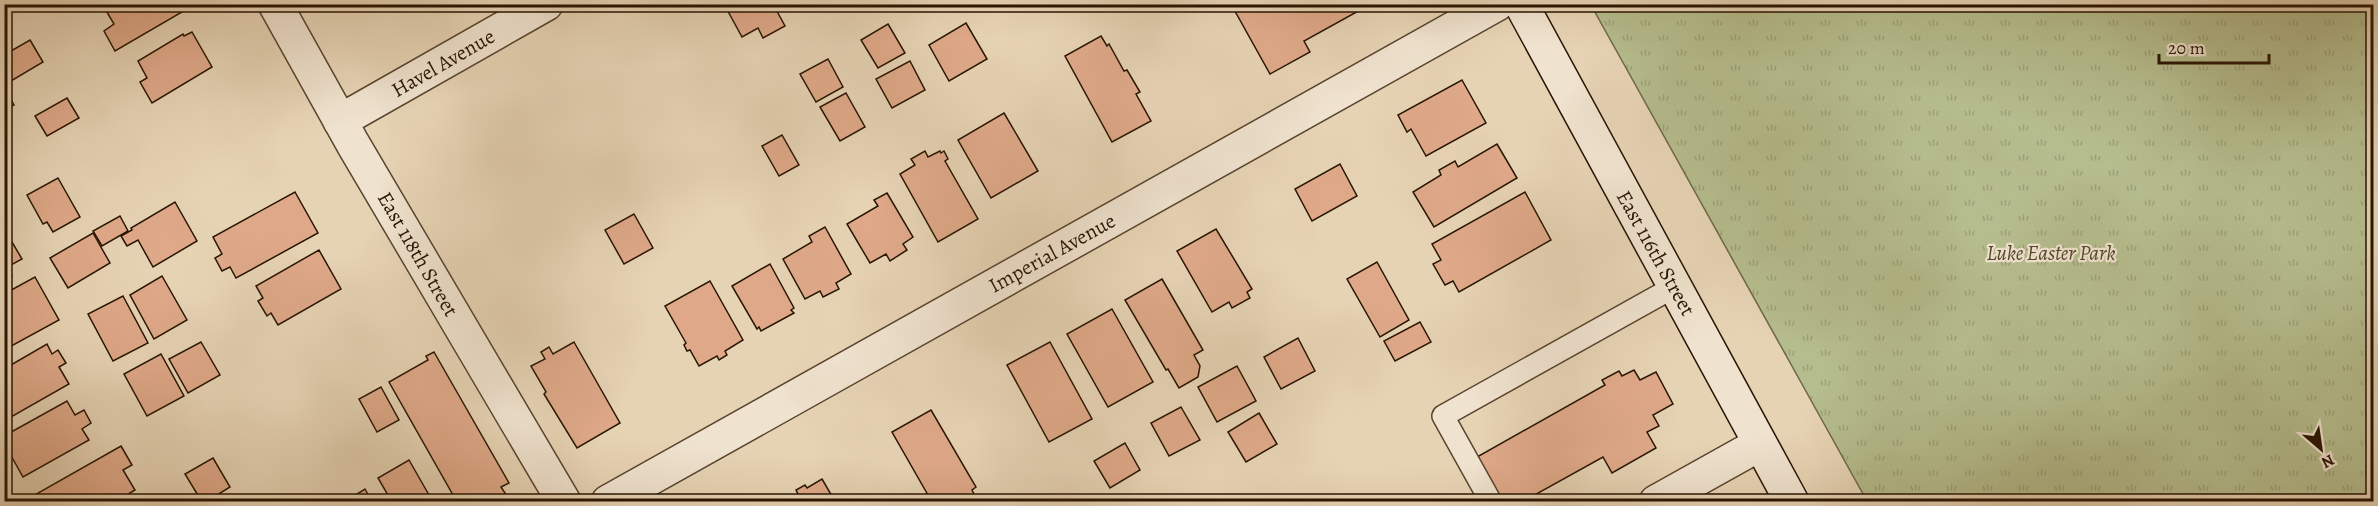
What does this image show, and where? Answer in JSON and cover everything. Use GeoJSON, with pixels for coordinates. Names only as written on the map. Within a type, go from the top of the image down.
{"type":"FeatureCollection","features":[{"type":"Feature","properties":{"kind":"street","name":"East 118th Street"},"geometry":{"type":"LineString","coordinates":[[275,4],[340,121],[564,501]]}},
{"type":"Feature","properties":{"kind":"street","name":"Havel Avenue"},"geometry":{"type":"LineString","coordinates":[[340,121],[546,4]]}},
{"type":"Feature","properties":{"kind":"street","name":"Imperial Avenue"},"geometry":{"type":"LineString","coordinates":[[608,501],[1497,4]]}},
{"type":"Feature","properties":{"kind":"street","name":"East 116th Street"},"geometry":{"type":"LineString","coordinates":[[1521,4],[1792,501]]}},
{"type":"Feature","properties":{"kind":"street"},"geometry":{"type":"LineString","coordinates":[[1656,501],[1760,444]]}},
{"type":"Feature","properties":{"kind":"lane"},"geometry":{"type":"LineString","coordinates":[[1491,501],[1443,416],[1674,286]]}},
{"type":"Feature","properties":{"kind":"green space","name":"Luke Easter Park"},"geometry":{"type":"Polygon","coordinates":[[[1591,5],[2373,5],[2373,501],[1867,501],[1591,5]]]}},
{"type":"Feature","properties":{"kind":"building"},"geometry":{"type":"Polygon","coordinates":[[[109,4],[178,4],[182,12],[115,51],[104,31],[114,24],[104,7],[109,4]]]}},
{"type":"Feature","properties":{"kind":"building"},"geometry":{"type":"Polygon","coordinates":[[[724,4],[773,4],[785,26],[763,38],[758,28],[742,37],[724,4]]]}},
{"type":"Feature","properties":{"kind":"building"},"geometry":{"type":"Polygon","coordinates":[[[1231,4],[1371,4],[1304,41],[1310,52],[1270,74],[1231,4]]]}},
{"type":"Feature","properties":{"kind":"building"},"geometry":{"type":"Polygon","coordinates":[[[966,23],[987,59],[949,81],[929,45],[966,23]]]}},
{"type":"Feature","properties":{"kind":"building"},"geometry":{"type":"Polygon","coordinates":[[[888,24],[905,53],[878,68],[861,40],[888,24]]]}},
{"type":"Feature","properties":{"kind":"building"},"geometry":{"type":"Polygon","coordinates":[[[192,32],[212,67],[152,103],[140,82],[147,78],[138,61],[183,34],[184,36],[192,32]]]}},
{"type":"Feature","properties":{"kind":"building"},"geometry":{"type":"Polygon","coordinates":[[[1101,36],[1107,46],[1109,44],[1124,71],[1127,70],[1140,92],[1136,94],[1151,121],[1112,142],[1065,56],[1101,36]]]}},
{"type":"Feature","properties":{"kind":"building"},"geometry":{"type":"Polygon","coordinates":[[[30,40],[43,62],[11,81],[4,70],[4,55],[30,40]]]}},
{"type":"Feature","properties":{"kind":"building"},"geometry":{"type":"Polygon","coordinates":[[[828,59],[843,87],[816,102],[800,74],[828,59]]]}},
{"type":"Feature","properties":{"kind":"building"},"geometry":{"type":"Polygon","coordinates":[[[910,61],[925,90],[892,108],[876,79],[910,61]]]}},
{"type":"Feature","properties":{"kind":"building"},"geometry":{"type":"Polygon","coordinates":[[[1462,80],[1486,123],[1426,156],[1411,129],[1407,132],[1398,115],[1462,80]]]}},
{"type":"Feature","properties":{"kind":"building"},"geometry":{"type":"Polygon","coordinates":[[[4,87],[14,105],[4,110],[4,87]]]}},
{"type":"Feature","properties":{"kind":"building"},"geometry":{"type":"Polygon","coordinates":[[[846,93],[865,127],[840,141],[820,107],[846,93]]]}},
{"type":"Feature","properties":{"kind":"building"},"geometry":{"type":"Polygon","coordinates":[[[67,98],[79,118],[47,136],[35,116],[67,98]]]}},
{"type":"Feature","properties":{"kind":"building"},"geometry":{"type":"Polygon","coordinates":[[[1004,113],[1038,171],[991,198],[958,140],[1004,113]]]}},
{"type":"Feature","properties":{"kind":"building"},"geometry":{"type":"Polygon","coordinates":[[[782,135],[799,165],[779,176],[762,146],[782,135]]]}},
{"type":"Feature","properties":{"kind":"building"},"geometry":{"type":"Polygon","coordinates":[[[1497,144],[1517,178],[1434,227],[1413,192],[1441,175],[1439,170],[1455,161],[1458,167],[1497,144]]]}},
{"type":"Feature","properties":{"kind":"building"},"geometry":{"type":"Polygon","coordinates":[[[925,151],[928,157],[944,151],[948,159],[945,161],[978,219],[938,242],[900,174],[915,165],[911,159],[925,151]]]}},
{"type":"Feature","properties":{"kind":"building"},"geometry":{"type":"Polygon","coordinates":[[[1340,164],[1357,196],[1312,221],[1295,189],[1340,164]]]}},
{"type":"Feature","properties":{"kind":"building"},"geometry":{"type":"Polygon","coordinates":[[[58,178],[80,217],[53,232],[47,222],[43,224],[27,195],[58,178]]]}},
{"type":"Feature","properties":{"kind":"building"},"geometry":{"type":"Polygon","coordinates":[[[295,192],[318,233],[236,278],[230,267],[222,271],[215,258],[222,254],[213,237],[295,192]]]}},
{"type":"Feature","properties":{"kind":"building"},"geometry":{"type":"Polygon","coordinates":[[[1525,192],[1551,240],[1459,292],[1453,281],[1445,285],[1433,264],[1441,260],[1432,244],[1525,192]]]}},
{"type":"Feature","properties":{"kind":"building"},"geometry":{"type":"Polygon","coordinates":[[[887,193],[913,237],[903,244],[907,250],[890,261],[886,254],[870,263],[847,224],[878,206],[874,200],[887,193]]]}},
{"type":"Feature","properties":{"kind":"building"},"geometry":{"type":"Polygon","coordinates":[[[175,202],[197,241],[153,267],[138,240],[127,246],[121,236],[175,202]]]}},
{"type":"Feature","properties":{"kind":"building"},"geometry":{"type":"Polygon","coordinates":[[[634,214],[653,248],[624,264],[605,230],[634,214]]]}},
{"type":"Feature","properties":{"kind":"building"},"geometry":{"type":"Polygon","coordinates":[[[120,216],[128,231],[102,246],[93,231],[120,216]]]}},
{"type":"Feature","properties":{"kind":"building"},"geometry":{"type":"Polygon","coordinates":[[[825,227],[851,274],[836,283],[839,289],[823,297],[820,291],[805,299],[783,259],[812,242],[809,236],[825,227]]]}},
{"type":"Feature","properties":{"kind":"building"},"geometry":{"type":"Polygon","coordinates":[[[1216,229],[1252,289],[1247,292],[1250,298],[1232,308],[1229,302],[1212,312],[1177,251],[1216,229]]]}},
{"type":"Feature","properties":{"kind":"building"},"geometry":{"type":"Polygon","coordinates":[[[93,233],[110,263],[68,288],[50,258],[93,233]]]}},
{"type":"Feature","properties":{"kind":"building"},"geometry":{"type":"Polygon","coordinates":[[[9,237],[22,259],[7,267],[12,276],[4,280],[4,240],[9,237]]]}},
{"type":"Feature","properties":{"kind":"building"},"geometry":{"type":"Polygon","coordinates":[[[319,250],[341,289],[278,325],[271,313],[267,316],[258,301],[263,298],[256,286],[319,250]]]}},
{"type":"Feature","properties":{"kind":"building"},"geometry":{"type":"Polygon","coordinates":[[[1377,262],[1409,320],[1380,337],[1347,279],[1377,262]]]}},
{"type":"Feature","properties":{"kind":"building"},"geometry":{"type":"Polygon","coordinates":[[[770,264],[794,308],[791,310],[794,313],[761,331],[759,327],[757,329],[732,286],[770,264]]]}},
{"type":"Feature","properties":{"kind":"building"},"geometry":{"type":"Polygon","coordinates":[[[162,276],[187,320],[154,339],[130,295],[162,276]]]}},
{"type":"Feature","properties":{"kind":"building"},"geometry":{"type":"Polygon","coordinates":[[[35,277],[59,320],[4,350],[4,294],[35,277]]]}},
{"type":"Feature","properties":{"kind":"building"},"geometry":{"type":"Polygon","coordinates":[[[1162,279],[1203,350],[1194,355],[1200,366],[1198,377],[1179,388],[1125,300],[1162,279]]]}},
{"type":"Feature","properties":{"kind":"building"},"geometry":{"type":"Polygon","coordinates":[[[710,281],[743,340],[725,351],[727,355],[719,360],[717,356],[699,366],[690,350],[687,351],[684,345],[686,343],[665,306],[710,281]]]}},
{"type":"Feature","properties":{"kind":"building"},"geometry":{"type":"Polygon","coordinates":[[[123,296],[148,343],[113,361],[88,314],[123,296]]]}},
{"type":"Feature","properties":{"kind":"building"},"geometry":{"type":"Polygon","coordinates":[[[1112,309],[1153,382],[1108,407],[1067,334],[1112,309]]]}},
{"type":"Feature","properties":{"kind":"building"},"geometry":{"type":"Polygon","coordinates":[[[1420,322],[1431,342],[1395,361],[1384,341],[1420,322]]]}},
{"type":"Feature","properties":{"kind":"building"},"geometry":{"type":"Polygon","coordinates":[[[1298,338],[1315,371],[1281,389],[1264,357],[1298,338]]]}},
{"type":"Feature","properties":{"kind":"building"},"geometry":{"type":"Polygon","coordinates":[[[201,342],[220,375],[188,393],[169,359],[201,342]]]}},
{"type":"Feature","properties":{"kind":"building"},"geometry":{"type":"Polygon","coordinates":[[[574,342],[620,423],[577,448],[544,394],[546,392],[531,366],[545,359],[541,352],[549,347],[553,354],[574,342]]]}},
{"type":"Feature","properties":{"kind":"building"},"geometry":{"type":"Polygon","coordinates":[[[1050,342],[1092,419],[1049,442],[1007,365],[1050,342]]]}},
{"type":"Feature","properties":{"kind":"building"},"geometry":{"type":"Polygon","coordinates":[[[47,344],[52,354],[58,350],[66,363],[59,367],[69,384],[4,421],[4,369],[47,344]]]}},
{"type":"Feature","properties":{"kind":"building"},"geometry":{"type":"Polygon","coordinates":[[[434,352],[509,483],[501,487],[507,496],[497,502],[457,502],[389,382],[428,360],[426,356],[434,352]]]}},
{"type":"Feature","properties":{"kind":"building"},"geometry":{"type":"Polygon","coordinates":[[[161,354],[184,396],[147,416],[124,374],[161,354]]]}},
{"type":"Feature","properties":{"kind":"building"},"geometry":{"type":"Polygon","coordinates":[[[1237,366],[1256,401],[1217,422],[1198,387],[1237,366]]]}},
{"type":"Feature","properties":{"kind":"building"},"geometry":{"type":"Polygon","coordinates":[[[1634,370],[1640,380],[1656,372],[1673,404],[1653,415],[1659,426],[1647,432],[1656,448],[1612,473],[1603,457],[1522,502],[1501,502],[1477,457],[1605,385],[1602,380],[1619,371],[1622,376],[1634,370]]]}},
{"type":"Feature","properties":{"kind":"building"},"geometry":{"type":"Polygon","coordinates":[[[381,387],[399,420],[377,432],[359,399],[381,387]]]}},
{"type":"Feature","properties":{"kind":"building"},"geometry":{"type":"Polygon","coordinates":[[[67,401],[75,415],[84,410],[91,423],[82,429],[89,440],[23,477],[4,443],[4,436],[67,401]]]}},
{"type":"Feature","properties":{"kind":"building"},"geometry":{"type":"Polygon","coordinates":[[[1181,407],[1200,440],[1169,456],[1151,423],[1181,407]]]}},
{"type":"Feature","properties":{"kind":"building"},"geometry":{"type":"Polygon","coordinates":[[[931,410],[976,487],[972,490],[975,496],[964,502],[932,502],[892,432],[931,410]]]}},
{"type":"Feature","properties":{"kind":"building"},"geometry":{"type":"Polygon","coordinates":[[[1259,413],[1277,444],[1246,462],[1228,432],[1259,413]]]}},
{"type":"Feature","properties":{"kind":"building"},"geometry":{"type":"Polygon","coordinates":[[[1125,443],[1140,470],[1110,488],[1094,461],[1125,443]]]}},
{"type":"Feature","properties":{"kind":"building"},"geometry":{"type":"Polygon","coordinates":[[[121,446],[132,465],[123,470],[135,490],[115,502],[33,502],[31,497],[121,446]]]}},
{"type":"Feature","properties":{"kind":"building"},"geometry":{"type":"Polygon","coordinates":[[[213,458],[230,487],[206,502],[202,502],[185,474],[213,458]]]}},
{"type":"Feature","properties":{"kind":"building"},"geometry":{"type":"Polygon","coordinates":[[[409,460],[433,502],[392,502],[378,478],[409,460]]]}},
{"type":"Feature","properties":{"kind":"building"},"geometry":{"type":"Polygon","coordinates":[[[822,479],[833,498],[837,495],[840,501],[784,502],[798,494],[796,490],[805,485],[807,488],[822,479]]]}},
{"type":"Feature","properties":{"kind":"building"},"geometry":{"type":"Polygon","coordinates":[[[365,489],[372,502],[344,502],[365,489]]]}}]}
